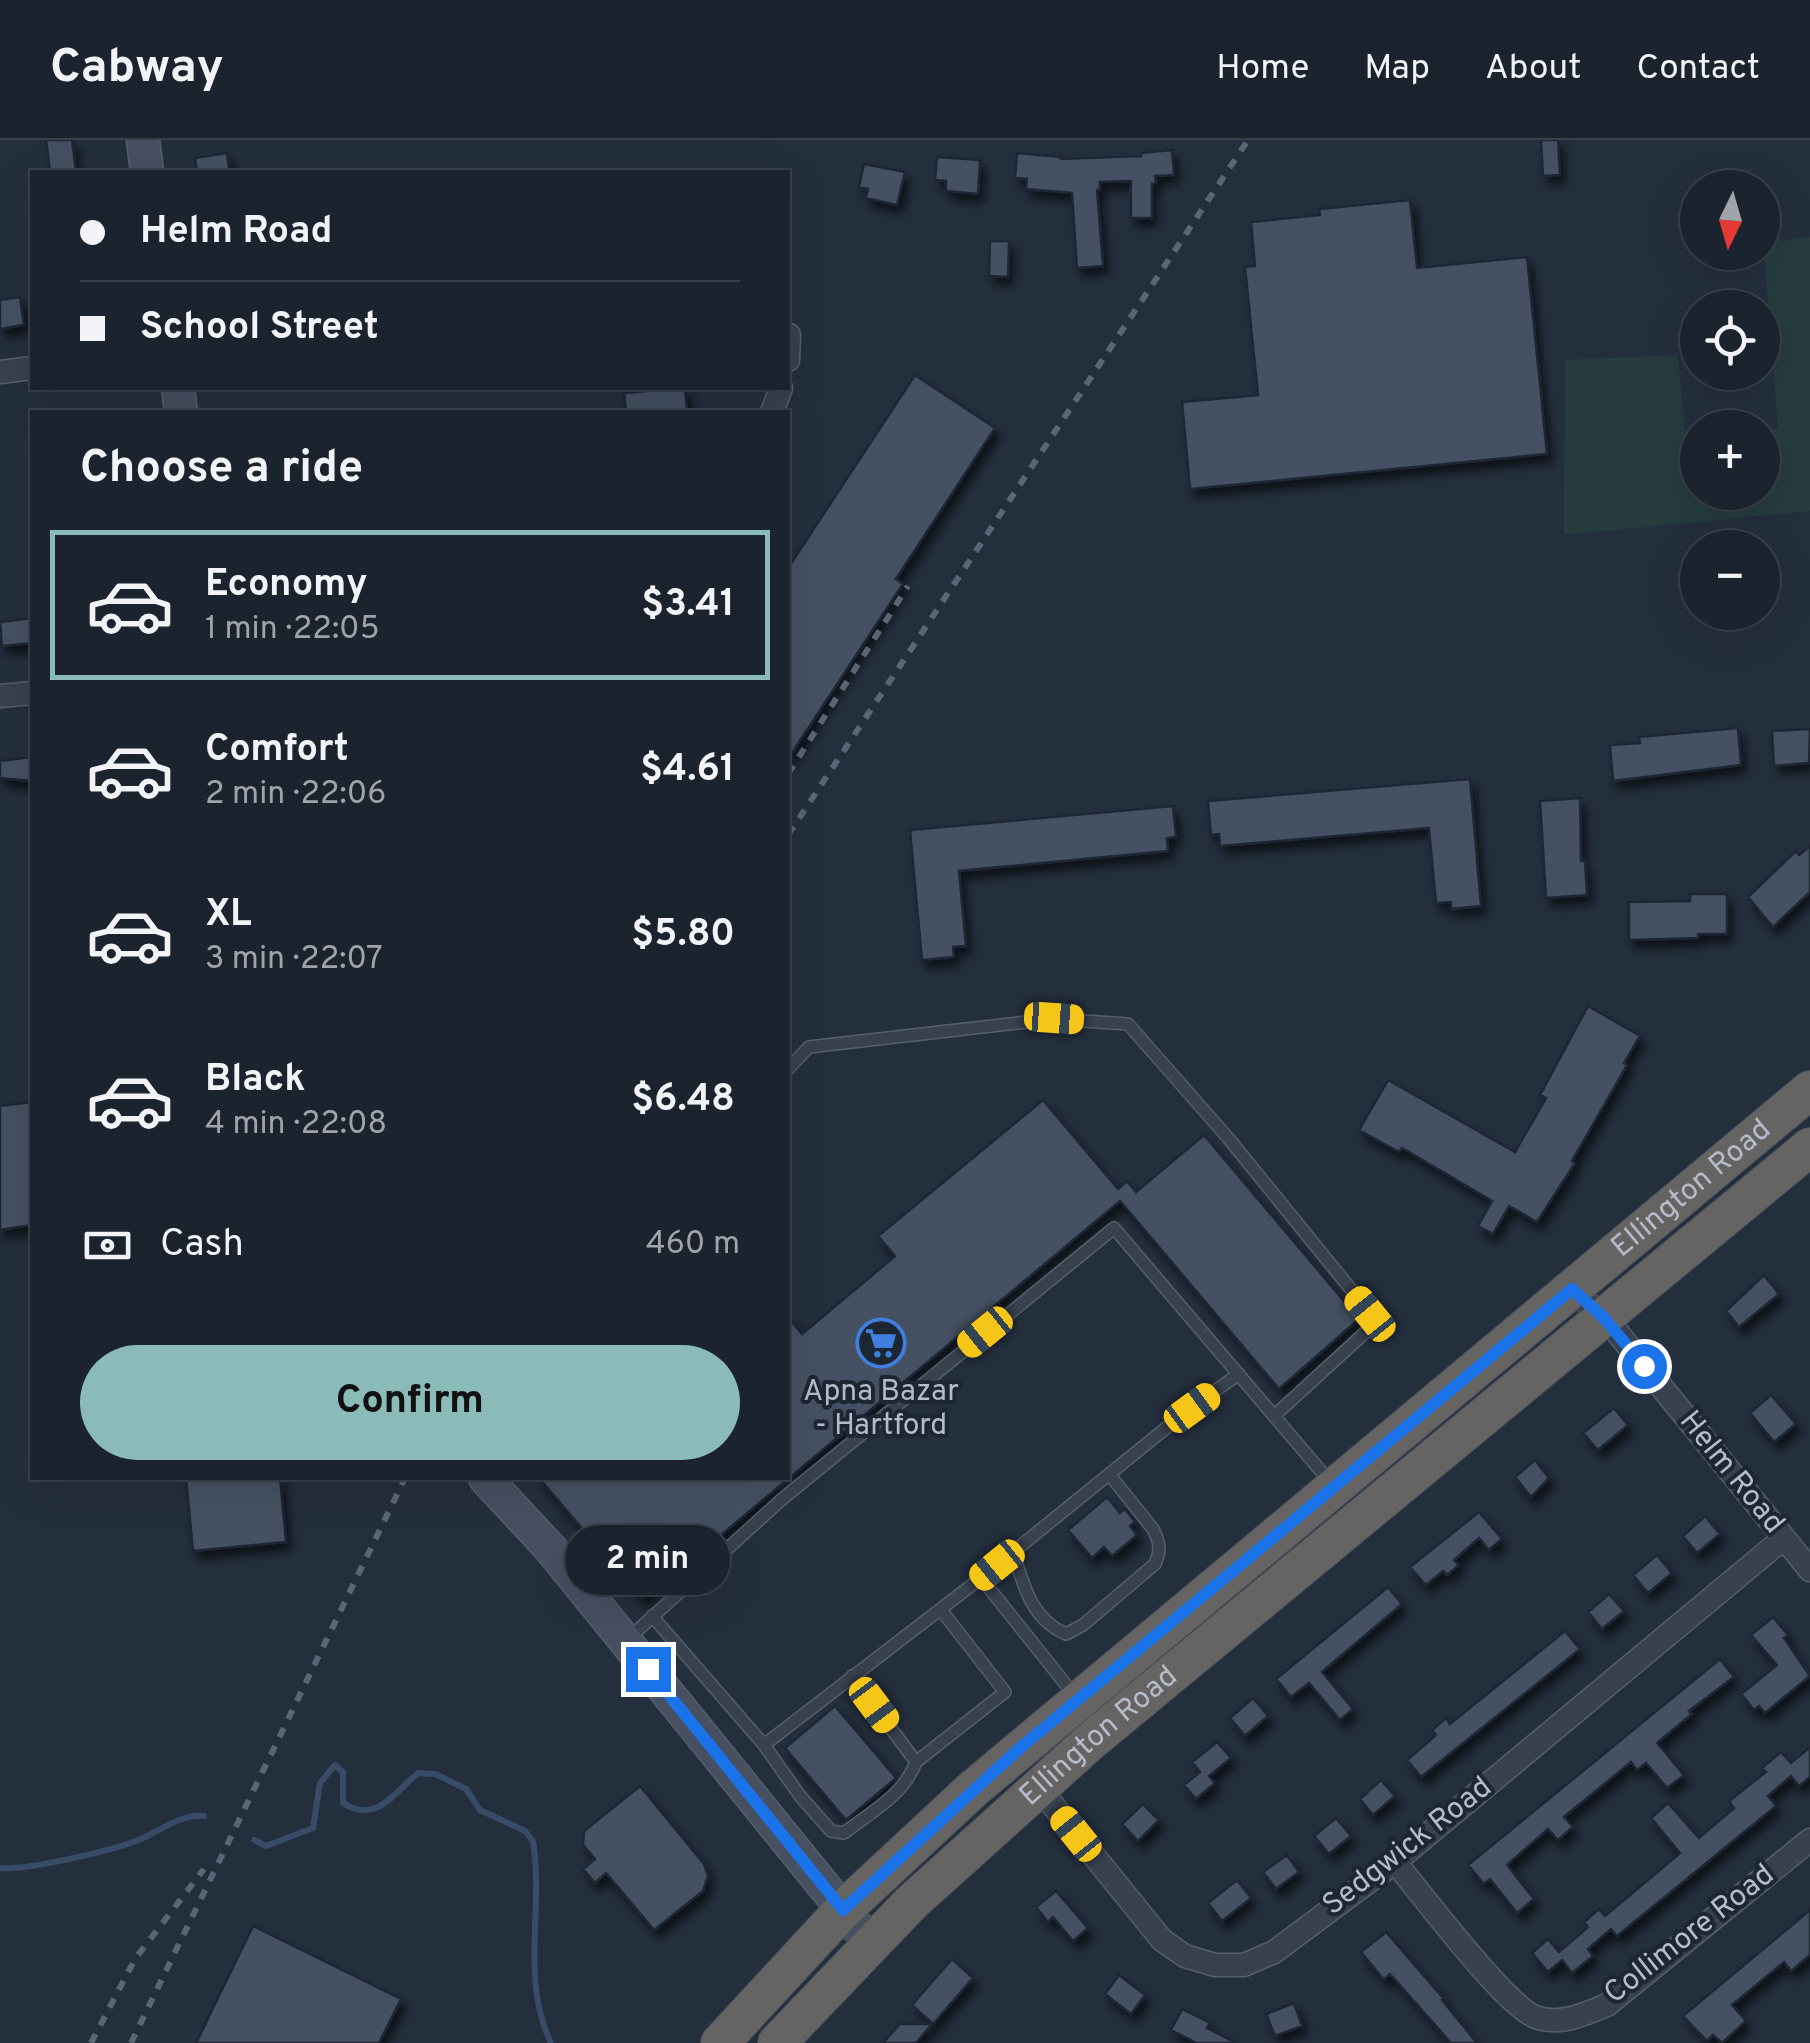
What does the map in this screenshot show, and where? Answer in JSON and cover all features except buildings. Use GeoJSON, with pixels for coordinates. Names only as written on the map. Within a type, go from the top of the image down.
{"type":"FeatureCollection","features":[{"type":"Feature","properties":{"kind":"highway","name":"Ellington Road"},"geometry":{"type":"LineString","coordinates":[[720,2043],[843,1910],[962,1798],[1810,1090]]}},
{"type":"Feature","properties":{"kind":"highway","name":"Ellington Road"},"geometry":{"type":"LineString","coordinates":[[777,2043],[870,1943],[1092,1740],[1810,1146]]}},
{"type":"Feature","properties":{"kind":"highway"},"geometry":{"type":"LineString","coordinates":[[1334,1486],[1362,1520]]}},
{"type":"Feature","properties":{"kind":"main road"},"geometry":{"type":"LineString","coordinates":[[142,140],[147,170]]}},
{"type":"Feature","properties":{"kind":"main road"},"geometry":{"type":"LineString","coordinates":[[487,1480],[550,1548],[870,1943]]}},
{"type":"Feature","properties":{"kind":"street"},"geometry":{"type":"LineString","coordinates":[[0,372],[30,368]]}},
{"type":"Feature","properties":{"kind":"street"},"geometry":{"type":"LineString","coordinates":[[0,696],[30,694]]}},
{"type":"Feature","properties":{"kind":"street","name":"Helm Road"},"geometry":{"type":"LineString","coordinates":[[1572,1289],[1604,1318],[1810,1570]]}},
{"type":"Feature","properties":{"kind":"street","name":"Sedgwick Road"},"geometry":{"type":"LineString","coordinates":[[1039,1788],[1162,1940],[1185,1956],[1215,1966],[1244,1965],[1274,1952],[1395,1862],[1784,1538]]}},
{"type":"Feature","properties":{"kind":"street","name":"Collimore Road"},"geometry":{"type":"LineString","coordinates":[[1395,1862],[1511,2002],[1538,2018],[1572,2020],[1607,2005],[1810,1840]]}},
{"type":"Feature","properties":{"kind":"lane"},"geometry":{"type":"LineString","coordinates":[[790,1067],[809,1047],[1054,1018],[1128,1024],[1229,1139],[1370,1314],[1370,1328],[1274,1416]]}},
{"type":"Feature","properties":{"kind":"lane"},"geometry":{"type":"LineString","coordinates":[[624,1642],[781,1500],[1114,1228],[1334,1486]]}},
{"type":"Feature","properties":{"kind":"lane"},"geometry":{"type":"LineString","coordinates":[[764,1745],[1239,1374]]}},
{"type":"Feature","properties":{"kind":"lane"},"geometry":{"type":"LineString","coordinates":[[1013,1552],[1024,1588],[1040,1616],[1052,1628],[1066,1634],[1083,1625],[1155,1564],[1160,1552],[1153,1529],[1110,1474]]}},
{"type":"Feature","properties":{"kind":"lane"},"geometry":{"type":"LineString","coordinates":[[981,1578],[1078,1699]]}},
{"type":"Feature","properties":{"kind":"lane"},"geometry":{"type":"LineString","coordinates":[[652,1616],[764,1745],[800,1796],[831,1832],[837,1833],[892,1798],[910,1778],[916,1762],[1005,1692],[941,1610]]}},
{"type":"Feature","properties":{"kind":"lane"},"geometry":{"type":"LineString","coordinates":[[852,1676],[916,1762]]}},
{"type":"Feature","properties":{"kind":"green space"},"geometry":{"type":"Polygon","coordinates":[[[1810,237],[1810,511],[1564,535],[1565,360],[1678,355],[1683,410],[1680,410],[1680,510],[1780,510],[1780,410],[1776,410],[1775,390],[1780,390],[1780,290],[1767,290],[1765,270],[1780,270],[1780,241],[1810,237]]]}},
{"type":"Feature","properties":{"kind":"waterway"},"geometry":{"type":"LineString","coordinates":[[254,1840],[266,1846],[313,1828],[320,1783],[335,1765],[343,1772],[343,1803],[355,1809],[375,1808],[384,1803],[418,1773],[435,1774],[466,1789],[480,1810],[525,1831],[533,1841],[537,1994],[551,2043]]}},
{"type":"Feature","properties":{"kind":"waterway"},"geometry":{"type":"LineString","coordinates":[[0,1868],[90,1854],[139,1840],[179,1820],[204,1816]]}},
{"type":"Feature","properties":{"kind":"railway"},"geometry":{"type":"LineString","coordinates":[[790,832],[1248,140]]}},
{"type":"Feature","properties":{"kind":"railway"},"geometry":{"type":"LineString","coordinates":[[790,771],[908,586]]}},
{"type":"Feature","properties":{"kind":"railway"},"geometry":{"type":"LineString","coordinates":[[131,2043],[404,1480]]}},
{"type":"Feature","properties":{"kind":"railway"},"geometry":{"type":"LineString","coordinates":[[91,2043],[135,1959],[204,1869]]}},
{"type":"Feature","properties":{"kind":"place","name":"Apna Bazar - Hartford"},"geometry":{"type":"Point","coordinates":[881,1343]}},
{"type":"Feature","properties":{"kind":"route"},"geometry":{"type":"LineString","coordinates":[[648,1669],[843,1910],[973,1788],[1572,1289],[1596,1309],[1644,1366]]}}]}
